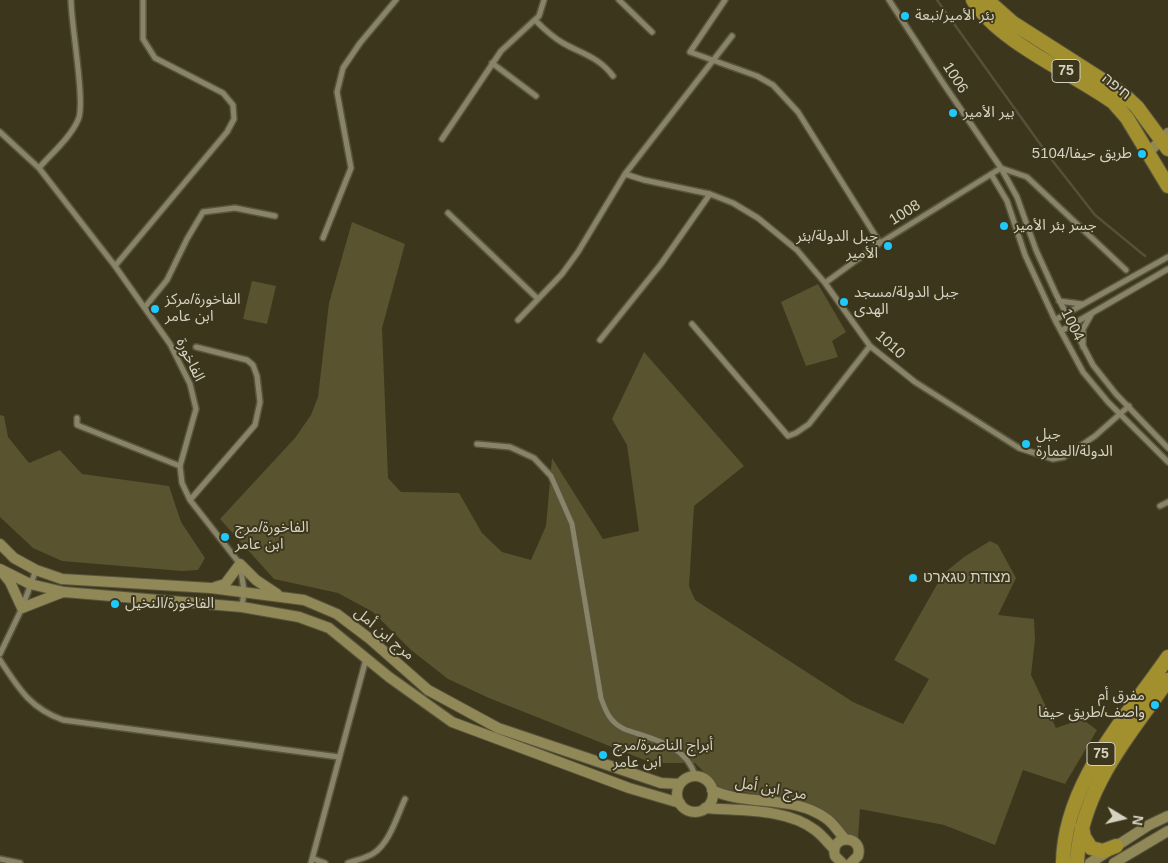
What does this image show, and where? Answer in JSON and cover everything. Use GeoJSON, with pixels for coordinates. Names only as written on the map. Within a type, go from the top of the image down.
{"type":"FeatureCollection","features":[{"type":"Feature","properties":{"kind":"highway","name":"חיפה"},"geometry":{"type":"LineString","coordinates":[[973,0],[980,12],[1005,33],[1113,102],[1127,118],[1150,152],[1168,186]]}},
{"type":"Feature","properties":{"kind":"highway","name":"חיפה"},"geometry":{"type":"LineString","coordinates":[[987,0],[1013,23],[1121,92],[1166,143]]}},
{"type":"Feature","properties":{"kind":"highway","name":"75"},"geometry":{"type":"LineString","coordinates":[[1062,863],[1065,831],[1090,772],[1125,717],[1168,657]]}},
{"type":"Feature","properties":{"kind":"highway","name":"75"},"geometry":{"type":"LineString","coordinates":[[1077,863],[1084,817],[1101,779],[1136,724],[1168,680]]}},
{"type":"Feature","properties":{"kind":"highway"},"geometry":{"type":"LineString","coordinates":[[1084,817],[1082,827],[1084,837],[1091,848],[1103,851],[1116,846]]}},
{"type":"Feature","properties":{"kind":"highway"},"geometry":{"type":"LineString","coordinates":[[1053,863],[1070,818]]}},
{"type":"Feature","properties":{"kind":"street"},"geometry":{"type":"LineString","coordinates":[[39,168],[70,133],[79,118],[81,104],[71,21],[72,0]]}},
{"type":"Feature","properties":{"kind":"street"},"geometry":{"type":"LineString","coordinates":[[115,266],[227,132],[234,119],[233,105],[222,93],[155,58],[143,39],[143,0]]}},
{"type":"Feature","properties":{"kind":"street"},"geometry":{"type":"LineString","coordinates":[[323,238],[351,168],[337,92],[343,68],[360,43],[396,0]]}},
{"type":"Feature","properties":{"kind":"street"},"geometry":{"type":"LineString","coordinates":[[442,139],[501,51],[539,16],[544,0]]}},
{"type":"Feature","properties":{"kind":"street"},"geometry":{"type":"LineString","coordinates":[[619,0],[652,32]]}},
{"type":"Feature","properties":{"kind":"street"},"geometry":{"type":"LineString","coordinates":[[725,0],[690,52],[766,80],[786,98],[798,112],[880,243]]}},
{"type":"Feature","properties":{"kind":"street","name":"1006"},"geometry":{"type":"LineString","coordinates":[[889,0],[1001,168]]}},
{"type":"Feature","properties":{"kind":"street"},"geometry":{"type":"LineString","coordinates":[[535,20],[548,34],[596,59],[613,76]]}},
{"type":"Feature","properties":{"kind":"street"},"geometry":{"type":"LineString","coordinates":[[518,320],[562,274],[578,252],[625,174],[732,36]]}},
{"type":"Feature","properties":{"kind":"street"},"geometry":{"type":"LineString","coordinates":[[492,63],[536,96]]}},
{"type":"Feature","properties":{"kind":"street","name":"الفاخورة"},"geometry":{"type":"LineString","coordinates":[[0,132],[39,168],[115,266],[170,344],[190,384],[196,410],[180,466],[182,483],[190,500],[240,564],[244,591],[242,607]]}},
{"type":"Feature","properties":{"kind":"street"},"geometry":{"type":"LineString","coordinates":[[1150,152],[1166,143]]}},
{"type":"Feature","properties":{"kind":"street"},"geometry":{"type":"LineString","coordinates":[[1001,168],[1027,177],[1126,270]]}},
{"type":"Feature","properties":{"kind":"street","name":"1008"},"geometry":{"type":"LineString","coordinates":[[825,283],[880,243],[1001,168]]}},
{"type":"Feature","properties":{"kind":"street","name":"1004"},"geometry":{"type":"LineString","coordinates":[[1001,168],[1017,198],[1036,250],[1083,350],[1103,379],[1168,448]]}},
{"type":"Feature","properties":{"kind":"street","name":"1010"},"geometry":{"type":"LineString","coordinates":[[625,174],[710,194],[733,203],[758,218],[798,250],[825,283],[870,346],[915,382],[1019,448],[1053,459],[1064,457],[1121,415],[1129,406]]}},
{"type":"Feature","properties":{"kind":"street","name":"1004"},"geometry":{"type":"LineString","coordinates":[[991,174],[1006,201],[1025,255],[1055,320],[1083,372],[1121,415],[1168,462]]}},
{"type":"Feature","properties":{"kind":"street"},"geometry":{"type":"LineString","coordinates":[[600,340],[661,264],[710,194]]}},
{"type":"Feature","properties":{"kind":"street"},"geometry":{"type":"LineString","coordinates":[[145,307],[167,280],[187,239],[203,212],[235,208],[275,216]]}},
{"type":"Feature","properties":{"kind":"street"},"geometry":{"type":"LineString","coordinates":[[448,213],[538,299]]}},
{"type":"Feature","properties":{"kind":"street"},"geometry":{"type":"LineString","coordinates":[[1055,320],[1168,257]]}},
{"type":"Feature","properties":{"kind":"street"},"geometry":{"type":"LineString","coordinates":[[1061,331],[1168,269]]}},
{"type":"Feature","properties":{"kind":"street"},"geometry":{"type":"LineString","coordinates":[[1060,301],[1076,305],[1085,304]]}},
{"type":"Feature","properties":{"kind":"street"},"geometry":{"type":"LineString","coordinates":[[1083,350],[1084,329],[1092,313]]}},
{"type":"Feature","properties":{"kind":"street"},"geometry":{"type":"LineString","coordinates":[[692,324],[788,436],[809,424],[870,346]]}},
{"type":"Feature","properties":{"kind":"street"},"geometry":{"type":"LineString","coordinates":[[190,500],[255,425],[260,402],[257,376],[253,365],[247,360],[196,347]]}},
{"type":"Feature","properties":{"kind":"street"},"geometry":{"type":"LineString","coordinates":[[77,418],[78,425],[180,466]]}},
{"type":"Feature","properties":{"kind":"street"},"geometry":{"type":"LineString","coordinates":[[477,444],[510,447],[534,458],[551,476],[572,524],[601,698],[607,714],[615,725],[678,750],[692,766],[695,776]]}},
{"type":"Feature","properties":{"kind":"street"},"geometry":{"type":"LineString","coordinates":[[1168,502],[1160,506],[1168,508]]}},
{"type":"Feature","properties":{"kind":"street","name":"مرج ابن أمل"},"geometry":{"type":"LineString","coordinates":[[0,544],[14,558],[36,570],[62,578],[211,588],[304,600],[337,614],[428,690],[498,728],[661,783],[680,784]]}},
{"type":"Feature","properties":{"kind":"street"},"geometry":{"type":"LineString","coordinates":[[211,588],[225,584],[240,564],[256,580],[280,596]]}},
{"type":"Feature","properties":{"kind":"street"},"geometry":{"type":"LineString","coordinates":[[0,569],[10,582],[22,608]]}},
{"type":"Feature","properties":{"kind":"street","name":"مرج ابن أمل"},"geometry":{"type":"LineString","coordinates":[[0,569],[30,584],[64,592],[242,607],[299,616],[329,628],[366,659],[452,722],[629,788],[680,803]]}},
{"type":"Feature","properties":{"kind":"street"},"geometry":{"type":"LineString","coordinates":[[0,654],[22,608],[36,570]]}},
{"type":"Feature","properties":{"kind":"street"},"geometry":{"type":"LineString","coordinates":[[22,608],[64,592]]}},
{"type":"Feature","properties":{"kind":"street"},"geometry":{"type":"LineString","coordinates":[[325,863],[313,861],[366,659]]}},
{"type":"Feature","properties":{"kind":"street"},"geometry":{"type":"LineString","coordinates":[[0,660],[23,695],[38,709],[63,720],[339,757]]}},
{"type":"Feature","properties":{"kind":"street"},"geometry":{"type":"LineString","coordinates":[[695,776],[708,782],[712,790],[712,798],[705,808],[691,811],[680,803],[677,795],[680,784],[685,779],[695,776]]}},
{"type":"Feature","properties":{"kind":"street","name":"مرج ابن أمل"},"geometry":{"type":"LineString","coordinates":[[712,790],[726,796],[802,807],[827,819],[845,839],[850,839],[857,844],[857,861]]}},
{"type":"Feature","properties":{"kind":"street"},"geometry":{"type":"LineString","coordinates":[[348,863],[373,854],[379,848],[387,838],[405,799]]}},
{"type":"Feature","properties":{"kind":"street","name":"مرج ابن أمل"},"geometry":{"type":"LineString","coordinates":[[705,808],[772,814],[797,820],[815,830],[834,849],[835,856],[842,863]]}},
{"type":"Feature","properties":{"kind":"street"},"geometry":{"type":"LineString","coordinates":[[1090,863],[1149,825],[1168,816]]}},
{"type":"Feature","properties":{"kind":"street"},"geometry":{"type":"LineString","coordinates":[[1114,863],[1168,832]]}},
{"type":"Feature","properties":{"kind":"street"},"geometry":{"type":"LineString","coordinates":[[834,849],[839,841],[845,839]]}},
{"type":"Feature","properties":{"kind":"street"},"geometry":{"type":"LineString","coordinates":[[0,859],[20,863]]}},
{"type":"Feature","properties":{"kind":"shaded area"},"geometry":{"type":"Polygon","coordinates":[[[352,222],[405,244],[382,328],[388,478],[401,492],[459,493],[482,533],[502,552],[531,560],[546,526],[552,458],[603,539],[639,531],[627,445],[612,419],[644,352],[744,466],[694,506],[689,586],[695,600],[853,702],[903,724],[929,679],[894,660],[943,574],[964,557],[990,541],[998,545],[1016,578],[998,615],[1034,619],[1035,639],[1031,675],[1056,728],[1082,719],[1097,730],[1065,784],[1023,770],[995,845],[944,825],[860,809],[858,838],[845,836],[810,807],[766,796],[720,788],[695,763],[652,763],[489,698],[448,679],[411,650],[373,612],[338,593],[274,579],[220,519],[295,438],[311,415],[318,397],[329,303],[352,222]]]}},
{"type":"Feature","properties":{"kind":"shaded area"},"geometry":{"type":"Polygon","coordinates":[[[252,281],[276,286],[267,324],[243,319],[252,281]]]}},
{"type":"Feature","properties":{"kind":"shaded area"},"geometry":{"type":"Polygon","coordinates":[[[818,284],[846,332],[832,341],[838,357],[806,366],[781,302],[818,284]]]}},
{"type":"Feature","properties":{"kind":"shaded area"},"geometry":{"type":"Polygon","coordinates":[[[0,415],[4,416],[8,437],[29,463],[60,450],[82,474],[169,486],[181,522],[205,558],[198,570],[182,571],[62,561],[33,548],[0,517],[0,415]]]}},
{"type":"Feature","properties":{"kind":"waterway"},"geometry":{"type":"LineString","coordinates":[[937,0],[1048,155],[1095,215],[1145,256]]}},
{"type":"Feature","properties":{"kind":"place","name":"بئر الأمير/نبعة"},"geometry":{"type":"Point","coordinates":[905,16]}},
{"type":"Feature","properties":{"kind":"place","name":"بير الأمير"},"geometry":{"type":"Point","coordinates":[953,113]}},
{"type":"Feature","properties":{"kind":"place","name":"طريق حيفا/5104"},"geometry":{"type":"Point","coordinates":[1142,154]}},
{"type":"Feature","properties":{"kind":"place","name":"جسر بئر الأمير"},"geometry":{"type":"Point","coordinates":[1004,226]}},
{"type":"Feature","properties":{"kind":"place","name":"جبل الدولة/بئر الأمير"},"geometry":{"type":"Point","coordinates":[888,246]}},
{"type":"Feature","properties":{"kind":"place","name":"جبل الدولة/مسجد الهدى"},"geometry":{"type":"Point","coordinates":[844,302]}},
{"type":"Feature","properties":{"kind":"place","name":"الفاخورة/مركز ابن عامر"},"geometry":{"type":"Point","coordinates":[155,309]}},
{"type":"Feature","properties":{"kind":"place","name":"جبل الدولة/العمارة"},"geometry":{"type":"Point","coordinates":[1026,444]}},
{"type":"Feature","properties":{"kind":"place","name":"الفاخورة/مرج ابن عامر"},"geometry":{"type":"Point","coordinates":[225,537]}},
{"type":"Feature","properties":{"kind":"place","name":"מצודת טגארט"},"geometry":{"type":"Point","coordinates":[913,578]}},
{"type":"Feature","properties":{"kind":"place","name":"الفاخورة/النخيل"},"geometry":{"type":"Point","coordinates":[115,604]}},
{"type":"Feature","properties":{"kind":"place","name":"مفرق أم واصف/طريق حيفا"},"geometry":{"type":"Point","coordinates":[1155,705]}},
{"type":"Feature","properties":{"kind":"place","name":"أبراج الناصرة/مرج ابن عامر"},"geometry":{"type":"Point","coordinates":[603,755]}}]}
